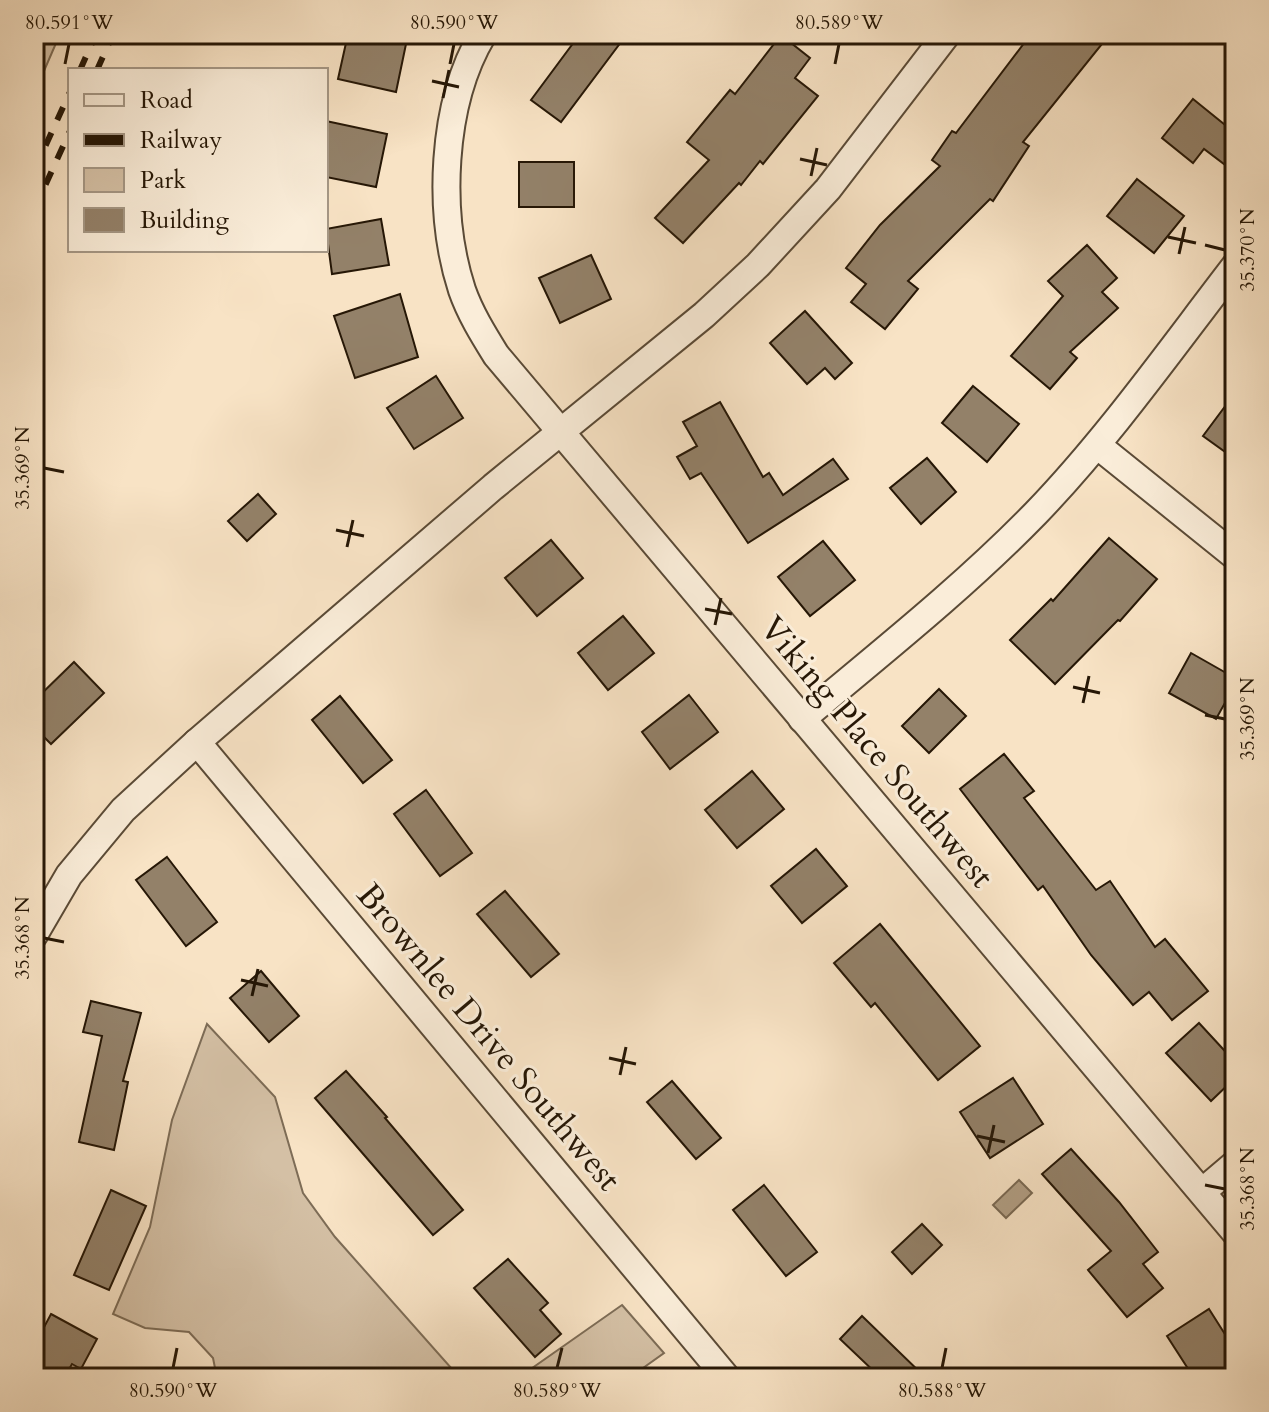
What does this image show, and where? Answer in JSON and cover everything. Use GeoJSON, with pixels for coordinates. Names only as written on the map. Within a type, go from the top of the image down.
{"type":"FeatureCollection","features":[{"type":"Feature","properties":{"kind":"street","name":"Viking Place Southwest"},"geometry":{"type":"LineString","coordinates":[[483,34],[470,57],[451,122],[447,168],[448,212],[462,289],[496,355],[1235,1232]]}},
{"type":"Feature","properties":{"kind":"street"},"geometry":{"type":"LineString","coordinates":[[34,935],[69,875],[123,810],[197,742],[493,487],[704,315],[758,265],[828,189],[947,34]]}},
{"type":"Feature","properties":{"kind":"street"},"geometry":{"type":"LineString","coordinates":[[802,719],[930,612],[1035,514],[1097,445],[1235,266]]}},
{"type":"Feature","properties":{"kind":"street"},"geometry":{"type":"LineString","coordinates":[[1097,445],[1235,556]]}},
{"type":"Feature","properties":{"kind":"street","name":"Brownlee Drive Southwest"},"geometry":{"type":"LineString","coordinates":[[197,742],[727,1378]]}},
{"type":"Feature","properties":{"kind":"street"},"geometry":{"type":"LineString","coordinates":[[1202,1192],[1235,1164]]}},
{"type":"Feature","properties":{"kind":"green space"},"geometry":{"type":"Polygon","coordinates":[[[34,34],[60,34],[34,94],[34,34]]]}},
{"type":"Feature","properties":{"kind":"green space"},"geometry":{"type":"Polygon","coordinates":[[[207,1024],[275,1097],[303,1193],[335,1237],[460,1378],[217,1378],[213,1358],[189,1332],[145,1328],[113,1314],[150,1227],[172,1120],[207,1024]]]}},
{"type":"Feature","properties":{"kind":"green space"},"geometry":{"type":"Polygon","coordinates":[[[622,1305],[664,1353],[629,1378],[518,1378],[622,1305]]]}},
{"type":"Feature","properties":{"kind":"shaded area"},"geometry":{"type":"Polygon","coordinates":[[[1019,1180],[1032,1193],[1006,1218],[993,1205],[1019,1180]]]}},
{"type":"Feature","properties":{"kind":"building"},"geometry":{"type":"Polygon","coordinates":[[[348,34],[406,44],[396,92],[338,79],[348,34]]]}},
{"type":"Feature","properties":{"kind":"building"},"geometry":{"type":"Polygon","coordinates":[[[580,34],[627,34],[561,122],[531,100],[580,34]]]}},
{"type":"Feature","properties":{"kind":"building"},"geometry":{"type":"Polygon","coordinates":[[[1031,34],[1110,34],[1023,142],[1029,146],[993,201],[990,199],[908,281],[918,289],[885,329],[851,302],[866,284],[846,268],[880,225],[940,166],[932,160],[1031,34]]]}},
{"type":"Feature","properties":{"kind":"building"},"geometry":{"type":"Polygon","coordinates":[[[781,35],[810,58],[795,78],[818,96],[763,164],[760,161],[741,185],[739,183],[683,243],[655,218],[709,160],[687,142],[730,90],[735,94],[781,35]]]}},
{"type":"Feature","properties":{"kind":"building"},"geometry":{"type":"Polygon","coordinates":[[[1193,99],[1235,133],[1235,150],[1224,164],[1204,149],[1193,163],[1162,138],[1193,99]]]}},
{"type":"Feature","properties":{"kind":"building"},"geometry":{"type":"Polygon","coordinates":[[[328,121],[387,134],[376,187],[328,177],[328,121]]]}},
{"type":"Feature","properties":{"kind":"building"},"geometry":{"type":"Polygon","coordinates":[[[519,162],[574,162],[574,207],[519,207],[519,162]]]}},
{"type":"Feature","properties":{"kind":"building"},"geometry":{"type":"Polygon","coordinates":[[[1137,179],[1184,216],[1154,253],[1107,216],[1137,179]]]}},
{"type":"Feature","properties":{"kind":"building"},"geometry":{"type":"Polygon","coordinates":[[[381,219],[389,265],[332,274],[328,229],[381,219]]]}},
{"type":"Feature","properties":{"kind":"building"},"geometry":{"type":"Polygon","coordinates":[[[1087,245],[1117,278],[1102,292],[1118,308],[1070,352],[1077,358],[1050,389],[1011,356],[1063,296],[1048,281],[1087,245]]]}},
{"type":"Feature","properties":{"kind":"building"},"geometry":{"type":"Polygon","coordinates":[[[591,255],[611,299],[560,323],[539,278],[591,255]]]}},
{"type":"Feature","properties":{"kind":"building"},"geometry":{"type":"Polygon","coordinates":[[[400,294],[418,357],[355,378],[334,316],[400,294]]]}},
{"type":"Feature","properties":{"kind":"building"},"geometry":{"type":"Polygon","coordinates":[[[805,311],[852,363],[835,379],[825,368],[807,384],[770,343],[805,311]]]}},
{"type":"Feature","properties":{"kind":"building"},"geometry":{"type":"Polygon","coordinates":[[[436,376],[463,418],[414,449],[387,408],[436,376]]]}},
{"type":"Feature","properties":{"kind":"building"},"geometry":{"type":"Polygon","coordinates":[[[973,386],[1019,424],[987,462],[942,423],[973,386]]]}},
{"type":"Feature","properties":{"kind":"building"},"geometry":{"type":"Polygon","coordinates":[[[1235,393],[1235,459],[1203,436],[1235,393]]]}},
{"type":"Feature","properties":{"kind":"building"},"geometry":{"type":"Polygon","coordinates":[[[720,402],[763,477],[769,473],[783,495],[833,459],[848,479],[748,543],[701,473],[690,479],[677,457],[697,446],[683,422],[720,402]]]}},
{"type":"Feature","properties":{"kind":"building"},"geometry":{"type":"Polygon","coordinates":[[[927,458],[956,492],[921,524],[890,488],[927,458]]]}},
{"type":"Feature","properties":{"kind":"building"},"geometry":{"type":"Polygon","coordinates":[[[258,494],[276,514],[247,541],[228,521],[258,494]]]}},
{"type":"Feature","properties":{"kind":"building"},"geometry":{"type":"Polygon","coordinates":[[[1109,538],[1157,579],[1120,621],[1055,684],[1010,640],[1051,599],[1053,601],[1109,538]]]}},
{"type":"Feature","properties":{"kind":"building"},"geometry":{"type":"Polygon","coordinates":[[[551,540],[583,578],[537,616],[505,578],[551,540]]]}},
{"type":"Feature","properties":{"kind":"building"},"geometry":{"type":"Polygon","coordinates":[[[823,541],[855,580],[810,616],[778,577],[823,541]]]}},
{"type":"Feature","properties":{"kind":"building"},"geometry":{"type":"Polygon","coordinates":[[[623,616],[654,653],[608,690],[578,653],[623,616]]]}},
{"type":"Feature","properties":{"kind":"building"},"geometry":{"type":"Polygon","coordinates":[[[1191,653],[1235,678],[1235,685],[1216,719],[1169,693],[1191,653]]]}},
{"type":"Feature","properties":{"kind":"building"},"geometry":{"type":"Polygon","coordinates":[[[74,662],[104,693],[51,744],[34,727],[34,701],[74,662]]]}},
{"type":"Feature","properties":{"kind":"building"},"geometry":{"type":"Polygon","coordinates":[[[939,689],[966,716],[929,753],[902,726],[939,689]]]}},
{"type":"Feature","properties":{"kind":"building"},"geometry":{"type":"Polygon","coordinates":[[[689,695],[718,732],[670,769],[642,732],[689,695]]]}},
{"type":"Feature","properties":{"kind":"building"},"geometry":{"type":"Polygon","coordinates":[[[340,696],[392,760],[363,783],[312,720],[340,696]]]}},
{"type":"Feature","properties":{"kind":"building"},"geometry":{"type":"Polygon","coordinates":[[[1004,754],[1034,791],[1024,798],[1096,890],[1110,881],[1155,947],[1165,939],[1208,991],[1172,1020],[1149,992],[1133,1005],[1091,955],[1043,886],[1038,890],[960,789],[1004,754]]]}},
{"type":"Feature","properties":{"kind":"building"},"geometry":{"type":"Polygon","coordinates":[[[752,771],[784,809],[737,848],[705,810],[752,771]]]}},
{"type":"Feature","properties":{"kind":"building"},"geometry":{"type":"Polygon","coordinates":[[[426,790],[472,853],[440,876],[394,814],[426,790]]]}},
{"type":"Feature","properties":{"kind":"building"},"geometry":{"type":"Polygon","coordinates":[[[816,849],[847,886],[802,923],[771,886],[816,849]]]}},
{"type":"Feature","properties":{"kind":"building"},"geometry":{"type":"Polygon","coordinates":[[[167,857],[217,922],[186,946],[136,880],[167,857]]]}},
{"type":"Feature","properties":{"kind":"building"},"geometry":{"type":"Polygon","coordinates":[[[505,891],[559,954],[531,977],[477,914],[505,891]]]}},
{"type":"Feature","properties":{"kind":"building"},"geometry":{"type":"Polygon","coordinates":[[[880,924],[980,1046],[938,1080],[875,1003],[871,1007],[834,963],[880,924]]]}},
{"type":"Feature","properties":{"kind":"building"},"geometry":{"type":"Polygon","coordinates":[[[261,971],[299,1016],[269,1042],[230,998],[261,971]]]}},
{"type":"Feature","properties":{"kind":"building"},"geometry":{"type":"Polygon","coordinates":[[[91,1001],[141,1013],[123,1081],[128,1082],[114,1150],[79,1142],[102,1036],[83,1032],[91,1001]]]}},
{"type":"Feature","properties":{"kind":"building"},"geometry":{"type":"Polygon","coordinates":[[[1199,1023],[1235,1062],[1235,1078],[1211,1101],[1166,1053],[1199,1023]]]}},
{"type":"Feature","properties":{"kind":"building"},"geometry":{"type":"Polygon","coordinates":[[[346,1071],[463,1210],[433,1235],[315,1098],[346,1071]]]}},
{"type":"Feature","properties":{"kind":"building"},"geometry":{"type":"Polygon","coordinates":[[[1013,1078],[1043,1124],[990,1158],[960,1112],[1013,1078]]]}},
{"type":"Feature","properties":{"kind":"building"},"geometry":{"type":"Polygon","coordinates":[[[672,1081],[721,1138],[696,1159],[647,1102],[672,1081]]]}},
{"type":"Feature","properties":{"kind":"building"},"geometry":{"type":"Polygon","coordinates":[[[1071,1149],[1119,1202],[1158,1252],[1143,1264],[1163,1288],[1127,1317],[1088,1270],[1111,1251],[1042,1174],[1071,1149]]]}},
{"type":"Feature","properties":{"kind":"building"},"geometry":{"type":"Polygon","coordinates":[[[764,1185],[817,1252],[786,1276],[733,1210],[764,1185]]]}},
{"type":"Feature","properties":{"kind":"building"},"geometry":{"type":"Polygon","coordinates":[[[111,1190],[146,1206],[109,1290],[74,1275],[111,1190]]]}},
{"type":"Feature","properties":{"kind":"building"},"geometry":{"type":"Polygon","coordinates":[[[922,1224],[942,1245],[912,1274],[892,1252],[922,1224]]]}},
{"type":"Feature","properties":{"kind":"building"},"geometry":{"type":"Polygon","coordinates":[[[508,1259],[548,1303],[540,1310],[561,1334],[535,1357],[474,1288],[508,1259]]]}},
{"type":"Feature","properties":{"kind":"building"},"geometry":{"type":"Polygon","coordinates":[[[1209,1309],[1235,1350],[1235,1363],[1211,1378],[1194,1378],[1167,1336],[1209,1309]]]}},
{"type":"Feature","properties":{"kind":"building"},"geometry":{"type":"Polygon","coordinates":[[[51,1314],[97,1339],[81,1369],[72,1364],[64,1378],[34,1378],[34,1346],[51,1314]]]}},
{"type":"Feature","properties":{"kind":"building"},"geometry":{"type":"Polygon","coordinates":[[[862,1316],[926,1378],[881,1378],[840,1339],[862,1316]]]}},
{"type":"Feature","properties":{"kind":"railway"},"geometry":{"type":"LineString","coordinates":[[81,68],[96,34]]}},
{"type":"Feature","properties":{"kind":"railway"},"geometry":{"type":"LineString","coordinates":[[98,68],[113,34]]}},
{"type":"Feature","properties":{"kind":"railway"},"geometry":{"type":"LineString","coordinates":[[34,171],[68,96]]}},
{"type":"Feature","properties":{"kind":"railway"},"geometry":{"type":"LineString","coordinates":[[34,210],[68,135]]}}]}
